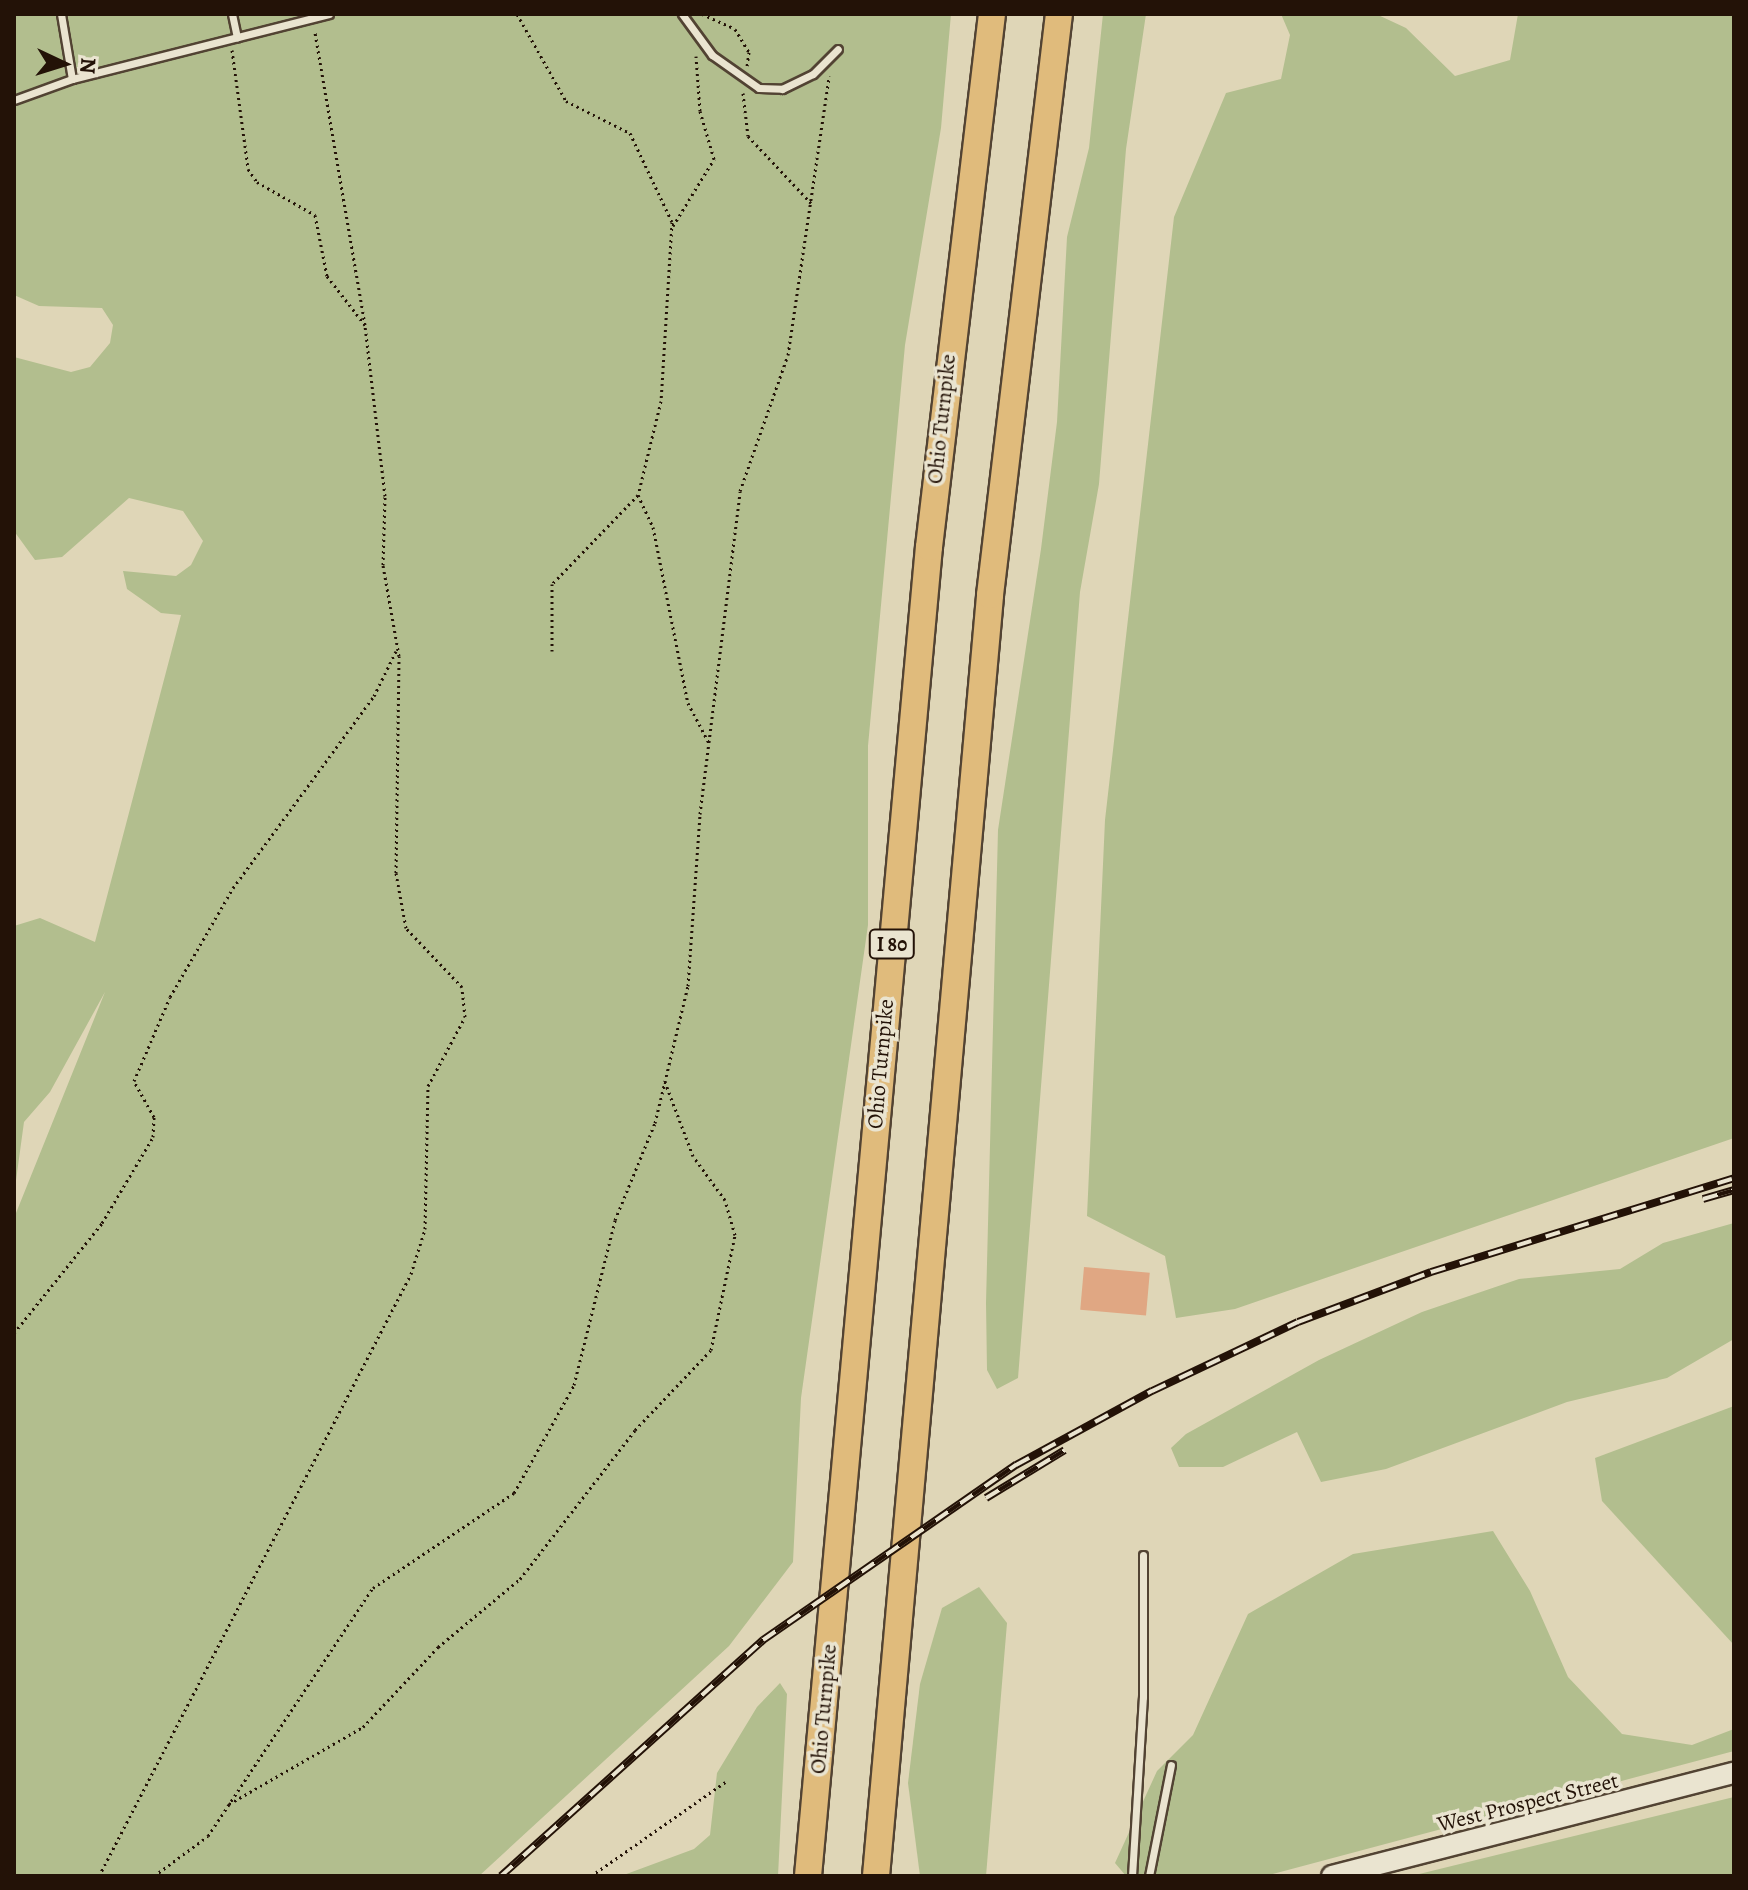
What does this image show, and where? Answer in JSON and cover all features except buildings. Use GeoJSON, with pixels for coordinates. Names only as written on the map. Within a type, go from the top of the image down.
{"type":"FeatureCollection","features":[{"type":"Feature","properties":{"kind":"highway","name":"Ohio Turnpike"},"geometry":{"type":"LineString","coordinates":[[808,1876],[930,533],[992,14]]}},
{"type":"Feature","properties":{"kind":"highway"},"geometry":{"type":"LineString","coordinates":[[876,1876],[990,595],[1059,14]]}},
{"type":"Feature","properties":{"kind":"street","name":"West Prospect Street"},"geometry":{"type":"LineString","coordinates":[[1332,1876],[1734,1773]]}},
{"type":"Feature","properties":{"kind":"lane"},"geometry":{"type":"LineString","coordinates":[[61,14],[72,79]]}},
{"type":"Feature","properties":{"kind":"lane"},"geometry":{"type":"LineString","coordinates":[[232,14],[234,37]]}},
{"type":"Feature","properties":{"kind":"lane"},"geometry":{"type":"LineString","coordinates":[[14,100],[72,79],[329,14]]}},
{"type":"Feature","properties":{"kind":"lane"},"geometry":{"type":"LineString","coordinates":[[682,14],[712,55],[759,88],[782,89],[813,74],[838,49]]}},
{"type":"Feature","properties":{"kind":"lane"},"geometry":{"type":"LineString","coordinates":[[1132,1876],[1143,1697],[1143,1555]]}},
{"type":"Feature","properties":{"kind":"lane"},"geometry":{"type":"LineString","coordinates":[[1149,1876],[1171,1765]]}},
{"type":"Feature","properties":{"kind":"path"},"geometry":{"type":"LineString","coordinates":[[517,14],[566,101],[630,133],[672,227],[661,401],[638,495],[552,584],[552,651]]}},
{"type":"Feature","properties":{"kind":"path"},"geometry":{"type":"LineString","coordinates":[[702,14],[735,29],[749,52],[741,112],[748,136],[812,203]]}},
{"type":"Feature","properties":{"kind":"path"},"geometry":{"type":"LineString","coordinates":[[99,1876],[411,1274],[425,1229],[428,1086],[465,1017],[462,987],[406,928],[396,873],[397,649],[383,565],[385,496],[365,325],[313,20]]}},
{"type":"Feature","properties":{"kind":"path"},"geometry":{"type":"LineString","coordinates":[[672,227],[714,159],[700,111],[695,32]]}},
{"type":"Feature","properties":{"kind":"path"},"geometry":{"type":"LineString","coordinates":[[234,37],[248,169],[257,182],[315,215],[327,276],[365,325]]}},
{"type":"Feature","properties":{"kind":"path"},"geometry":{"type":"LineString","coordinates":[[154,1876],[208,1836],[373,1588],[514,1493],[574,1385],[615,1220],[665,1082],[688,986],[709,743],[740,491],[788,355],[831,56]]}},
{"type":"Feature","properties":{"kind":"path"},"geometry":{"type":"LineString","coordinates":[[638,495],[653,527],[688,703],[709,743]]}},
{"type":"Feature","properties":{"kind":"path"},"geometry":{"type":"LineString","coordinates":[[14,1333],[102,1223],[153,1137],[154,1117],[134,1081],[170,997],[233,888],[374,696],[397,649]]}},
{"type":"Feature","properties":{"kind":"path"},"geometry":{"type":"LineString","coordinates":[[229,1804],[363,1727],[438,1647],[520,1579],[635,1430],[711,1350],[735,1235],[725,1200],[693,1156],[665,1082]]}},
{"type":"Feature","properties":{"kind":"path"},"geometry":{"type":"LineString","coordinates":[[591,1876],[725,1782]]}},
{"type":"Feature","properties":{"kind":"green space"},"geometry":{"type":"Polygon","coordinates":[[[14,14],[951,14],[941,128],[905,345],[868,746],[868,925],[801,1398],[793,1562],[729,1646],[479,1876],[14,1876],[14,1218],[105,992],[50,1092],[24,1122],[14,1195],[14,926],[40,918],[95,942],[181,615],[161,613],[127,589],[123,571],[176,576],[191,565],[203,541],[183,511],[129,498],[62,557],[35,560],[14,531],[14,357],[71,372],[90,367],[110,343],[113,325],[102,308],[39,306],[14,295],[14,14]]]}},
{"type":"Feature","properties":{"kind":"green space"},"geometry":{"type":"Polygon","coordinates":[[[1103,14],[1146,14],[1126,149],[1099,484],[1080,592],[1018,1378],[997,1389],[987,1370],[986,1303],[998,830],[1057,422],[1067,237],[1089,148],[1103,14]]]}},
{"type":"Feature","properties":{"kind":"green space"},"geometry":{"type":"Polygon","coordinates":[[[1281,14],[1376,14],[1406,28],[1455,76],[1510,60],[1518,14],[1734,14],[1734,1138],[1235,1309],[1176,1318],[1165,1256],[1087,1216],[1105,820],[1174,217],[1226,93],[1281,79],[1290,35],[1281,14]]]}},
{"type":"Feature","properties":{"kind":"green space"},"geometry":{"type":"Polygon","coordinates":[[[1734,1223],[1734,1339],[1667,1378],[1567,1402],[1386,1469],[1321,1482],[1297,1432],[1223,1467],[1179,1467],[1171,1448],[1186,1434],[1319,1360],[1422,1312],[1519,1279],[1620,1269],[1663,1243],[1734,1223]]]}},
{"type":"Feature","properties":{"kind":"green space"},"geometry":{"type":"Polygon","coordinates":[[[1734,1406],[1734,1645],[1602,1501],[1595,1458],[1734,1406]]]}},
{"type":"Feature","properties":{"kind":"green space"},"geometry":{"type":"Polygon","coordinates":[[[1493,1531],[1530,1591],[1568,1677],[1622,1734],[1692,1745],[1734,1729],[1734,1751],[1265,1876],[1126,1876],[1115,1863],[1157,1771],[1193,1735],[1248,1614],[1353,1554],[1493,1531]]]}},
{"type":"Feature","properties":{"kind":"green space"},"geometry":{"type":"Polygon","coordinates":[[[979,1587],[1007,1623],[986,1876],[920,1876],[908,1783],[920,1684],[942,1608],[979,1587]]]}},
{"type":"Feature","properties":{"kind":"green space"},"geometry":{"type":"Polygon","coordinates":[[[780,1683],[787,1694],[778,1876],[621,1876],[694,1849],[710,1835],[717,1773],[757,1707],[780,1683]]]}},
{"type":"Feature","properties":{"kind":"green space"},"geometry":{"type":"Polygon","coordinates":[[[1734,1797],[1734,1876],[1411,1876],[1734,1797]]]}},
{"type":"Feature","properties":{"kind":"railway"},"geometry":{"type":"LineString","coordinates":[[501,1876],[763,1640],[1016,1465],[1152,1391],[1298,1322],[1431,1272],[1734,1178]]}},
{"type":"Feature","properties":{"kind":"railway"},"geometry":{"type":"LineString","coordinates":[[1703,1199],[1734,1190]]}},
{"type":"Feature","properties":{"kind":"railway"},"geometry":{"type":"LineString","coordinates":[[986,1498],[1065,1450]]}}]}
